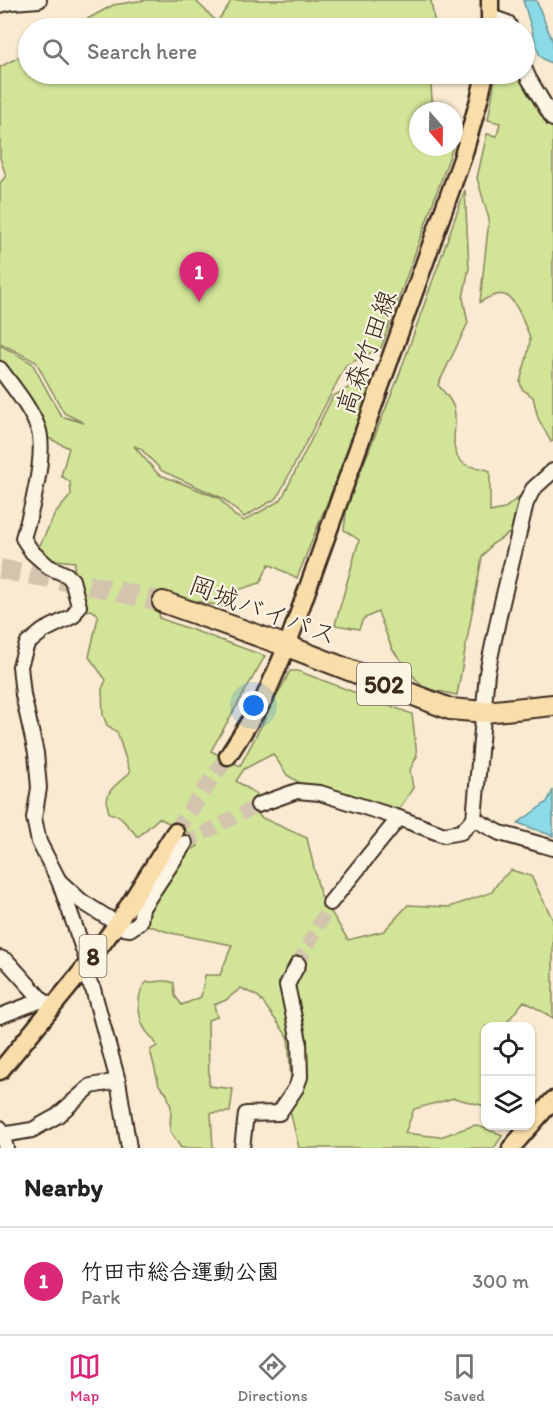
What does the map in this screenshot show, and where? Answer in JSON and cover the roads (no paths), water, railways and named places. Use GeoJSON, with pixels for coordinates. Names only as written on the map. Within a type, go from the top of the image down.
{"type":"FeatureCollection","features":[{"type":"Feature","properties":{"kind":"highway","name":"岡城バイパス"},"geometry":{"type":"LineString","coordinates":[[163,602],[287,646],[450,709],[485,712],[553,705]]}},
{"type":"Feature","properties":{"kind":"main road","name":"高森竹田線"},"geometry":{"type":"LineString","coordinates":[[228,756],[264,699],[287,646],[463,156],[482,84]]}},
{"type":"Feature","properties":{"kind":"main road","name":"8"},"geometry":{"type":"LineString","coordinates":[[0,1071],[48,1004],[85,967],[180,837]]}},
{"type":"Feature","properties":{"kind":"main road"},"geometry":{"type":"LineString","coordinates":[[511,1148],[553,1100]]}},
{"type":"Feature","properties":{"kind":"street"},"geometry":{"type":"LineString","coordinates":[[0,5],[39,0]]}},
{"type":"Feature","properties":{"kind":"street"},"geometry":{"type":"LineString","coordinates":[[532,84],[553,119]]}},
{"type":"Feature","properties":{"kind":"street"},"geometry":{"type":"LineString","coordinates":[[0,369],[23,401],[39,429],[40,464],[24,538],[32,552],[49,567],[67,574],[72,580],[79,606],[73,616],[43,631],[27,644],[20,666],[23,695],[36,753],[39,788],[34,818],[39,842],[59,880],[93,989],[118,1081],[129,1148]]}},
{"type":"Feature","properties":{"kind":"street"},"geometry":{"type":"LineString","coordinates":[[258,805],[297,791],[320,793],[444,835],[461,832],[474,819],[488,674],[500,611],[526,503],[532,489],[553,471]]}},
{"type":"Feature","properties":{"kind":"street"},"geometry":{"type":"LineString","coordinates":[[330,903],[399,818]]}},
{"type":"Feature","properties":{"kind":"street"},"geometry":{"type":"LineString","coordinates":[[474,819],[500,833],[553,848]]}},
{"type":"Feature","properties":{"kind":"street"},"geometry":{"type":"LineString","coordinates":[[59,880],[81,901],[117,924]]}},
{"type":"Feature","properties":{"kind":"street"},"geometry":{"type":"LineString","coordinates":[[0,958],[7,961],[48,1004],[0,1016]]}},
{"type":"Feature","properties":{"kind":"street"},"geometry":{"type":"LineString","coordinates":[[242,1148],[246,1114],[279,1113],[296,1088],[300,1077],[299,1041],[287,986],[298,964]]}},
{"type":"Feature","properties":{"kind":"street"},"geometry":{"type":"LineString","coordinates":[[3,1137],[32,1130],[57,1116],[91,1086],[118,1081]]}},
{"type":"Feature","properties":{"kind":"water"},"geometry":{"type":"Polygon","coordinates":[[[523,0],[536,0],[553,42],[553,64],[539,54],[535,40],[535,18],[528,18],[523,0]]]}},
{"type":"Feature","properties":{"kind":"water"},"geometry":{"type":"Polygon","coordinates":[[[553,790],[553,836],[518,823],[547,802],[553,790]]]}},
{"type":"Feature","properties":{"kind":"tunnel"},"geometry":{"type":"LineString","coordinates":[[0,569],[94,586],[163,602]]}},
{"type":"Feature","properties":{"kind":"tunnel"},"geometry":{"type":"LineString","coordinates":[[175,832],[228,756]]}},
{"type":"Feature","properties":{"kind":"tunnel"},"geometry":{"type":"LineString","coordinates":[[185,843],[258,805]]}},
{"type":"Feature","properties":{"kind":"tunnel"},"geometry":{"type":"LineString","coordinates":[[298,964],[330,903]]}},
{"type":"Feature","properties":{"kind":"place","name":"竹田市総合運動公園"},"geometry":{"type":"Point","coordinates":[199,302]}}]}
